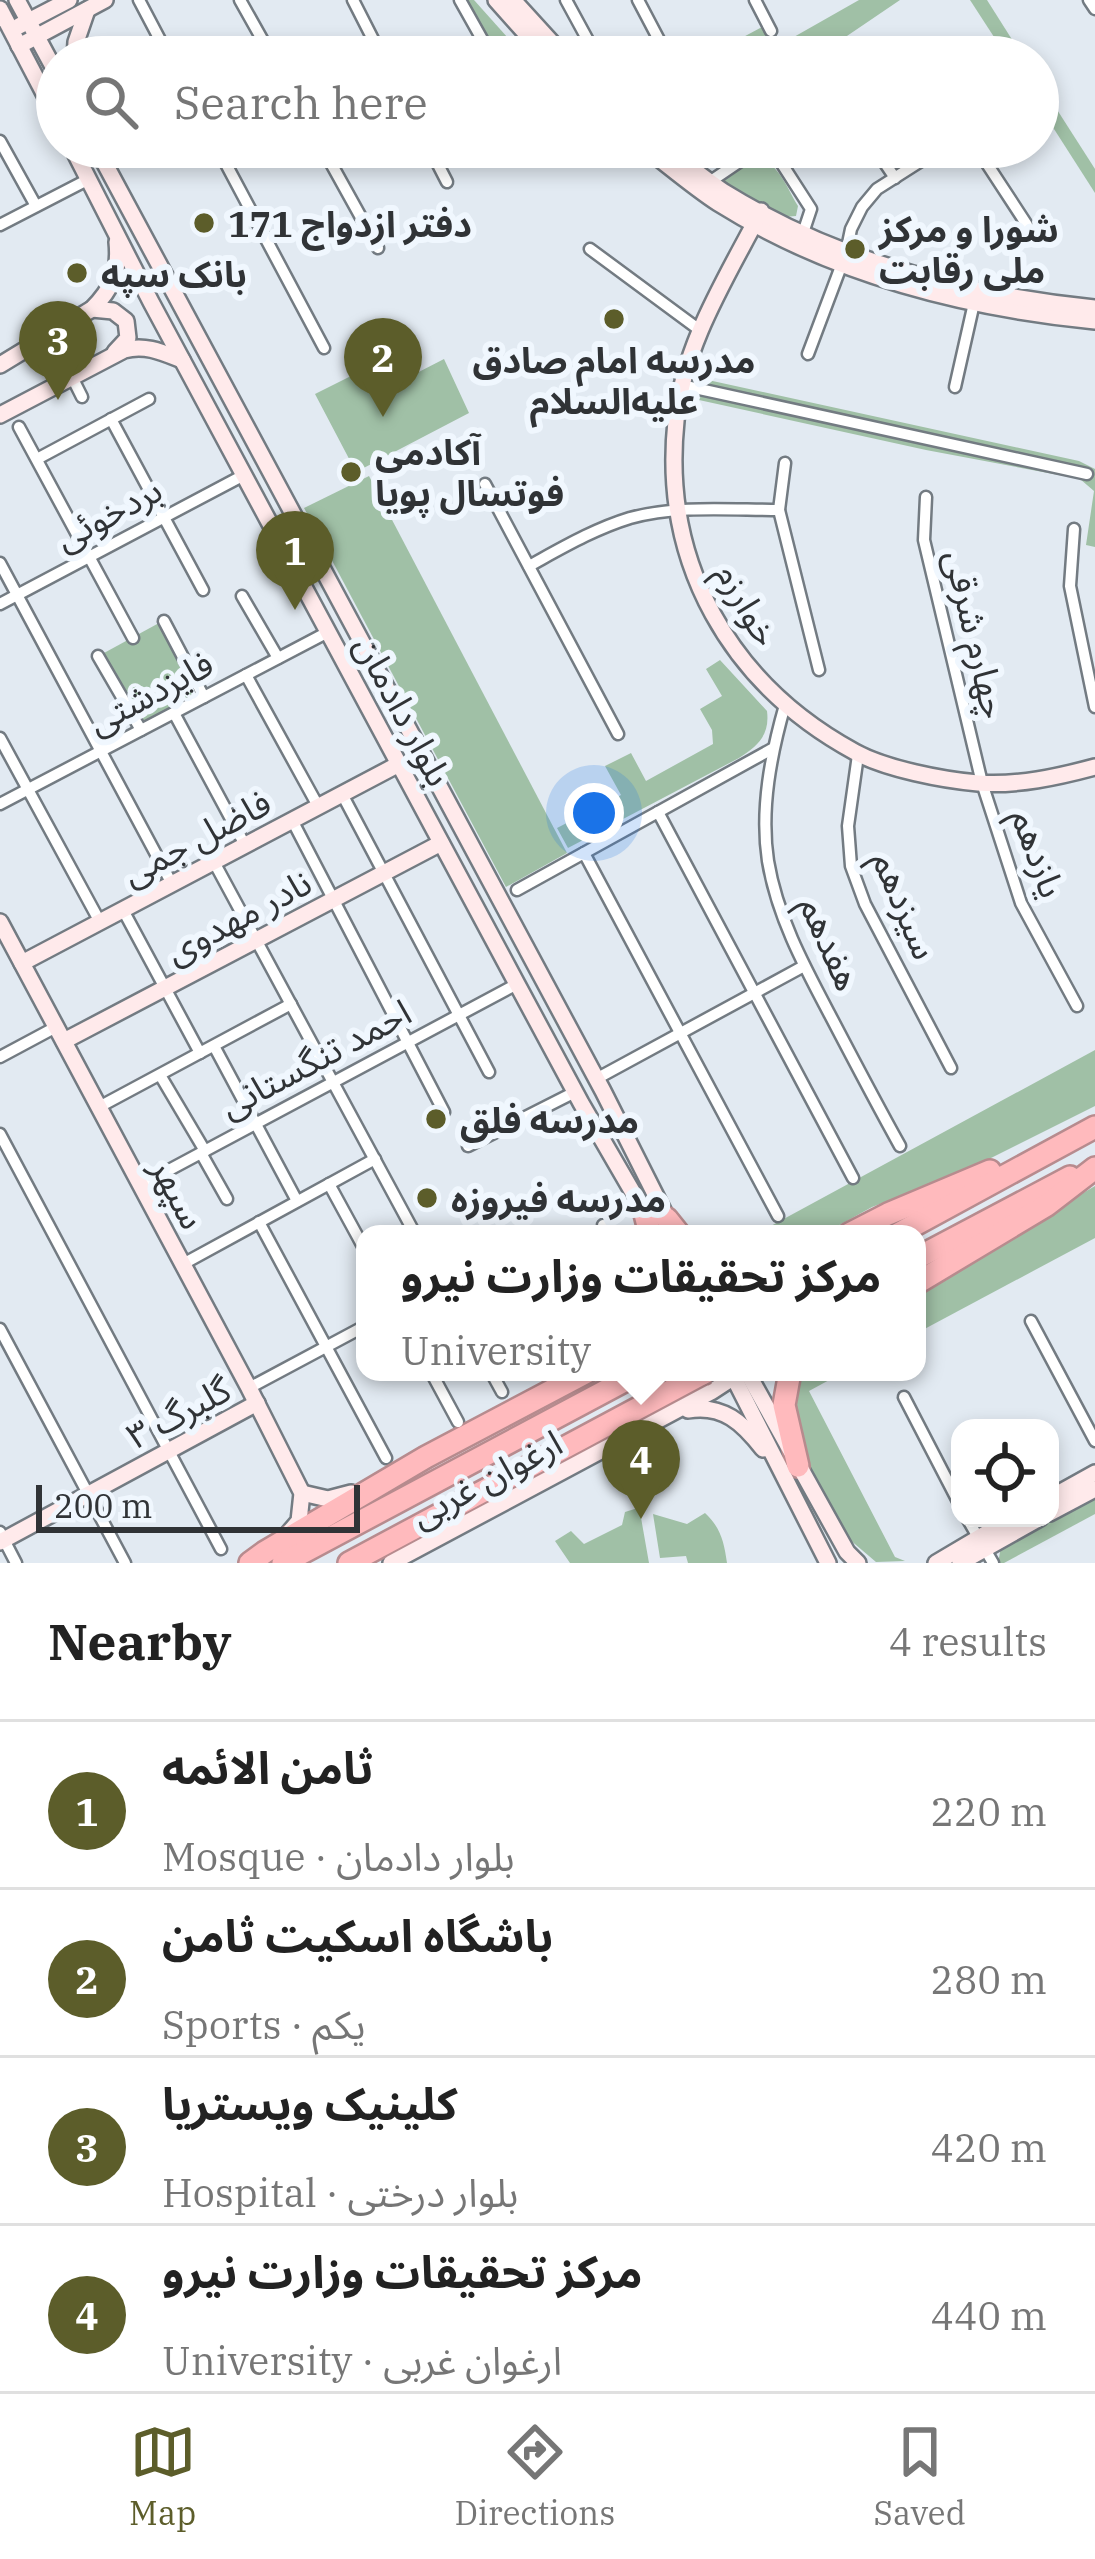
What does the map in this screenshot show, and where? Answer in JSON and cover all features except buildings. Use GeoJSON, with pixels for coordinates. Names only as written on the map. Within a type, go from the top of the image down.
{"type":"FeatureCollection","features":[{"type":"Feature","properties":{"kind":"highway"},"geometry":{"type":"LineString","coordinates":[[914,1225],[1095,1126]]}},
{"type":"Feature","properties":{"kind":"highway"},"geometry":{"type":"LineString","coordinates":[[867,1225],[922,1198],[1053,1149]]}},
{"type":"Feature","properties":{"kind":"highway"},"geometry":{"type":"LineString","coordinates":[[926,1253],[1043,1189],[1095,1167]]}},
{"type":"Feature","properties":{"kind":"highway"},"geometry":{"type":"LineString","coordinates":[[926,1278],[1047,1205],[1095,1167]]}},
{"type":"Feature","properties":{"kind":"highway"},"geometry":{"type":"LineString","coordinates":[[266,1559],[390,1467],[567,1381]]}},
{"type":"Feature","properties":{"kind":"highway"},"geometry":{"type":"LineString","coordinates":[[266,1559],[623,1381]]}},
{"type":"Feature","properties":{"kind":"highway"},"geometry":{"type":"LineString","coordinates":[[349,1563],[699,1381]]}},
{"type":"Feature","properties":{"kind":"highway"},"geometry":{"type":"LineString","coordinates":[[788,1381],[790,1470]]}},
{"type":"Feature","properties":{"kind":"street"},"geometry":{"type":"LineString","coordinates":[[17,0],[36,36]]}},
{"type":"Feature","properties":{"kind":"street"},"geometry":{"type":"LineString","coordinates":[[19,46],[32,29],[69,0]]}},
{"type":"Feature","properties":{"kind":"street"},"geometry":{"type":"LineString","coordinates":[[11,30],[32,29],[105,0]]}},
{"type":"Feature","properties":{"kind":"street"},"geometry":{"type":"LineString","coordinates":[[139,0],[158,36]]}},
{"type":"Feature","properties":{"kind":"street"},"geometry":{"type":"LineString","coordinates":[[240,0],[260,36]]}},
{"type":"Feature","properties":{"kind":"street"},"geometry":{"type":"LineString","coordinates":[[353,0],[371,36]]}},
{"type":"Feature","properties":{"kind":"street"},"geometry":{"type":"LineString","coordinates":[[460,0],[480,36]]}},
{"type":"Feature","properties":{"kind":"street"},"geometry":{"type":"LineString","coordinates":[[496,0],[529,36]]}},
{"type":"Feature","properties":{"kind":"street"},"geometry":{"type":"LineString","coordinates":[[513,0],[546,36]]}},
{"type":"Feature","properties":{"kind":"street"},"geometry":{"type":"LineString","coordinates":[[566,0],[586,36]]}},
{"type":"Feature","properties":{"kind":"street"},"geometry":{"type":"LineString","coordinates":[[638,0],[657,36]]}},
{"type":"Feature","properties":{"kind":"street"},"geometry":{"type":"LineString","coordinates":[[755,0],[771,31]]}},
{"type":"Feature","properties":{"kind":"street"},"geometry":{"type":"LineString","coordinates":[[1089,0],[1095,9]]}},
{"type":"Feature","properties":{"kind":"street"},"geometry":{"type":"LineString","coordinates":[[0,10],[36,78]]}},
{"type":"Feature","properties":{"kind":"street"},"geometry":{"type":"LineString","coordinates":[[78,36],[87,10]]}},
{"type":"Feature","properties":{"kind":"street"},"geometry":{"type":"LineString","coordinates":[[0,141],[36,206]]}},
{"type":"Feature","properties":{"kind":"street","name":"بلوار دادمان"},"geometry":{"type":"LineString","coordinates":[[83,168],[574,1092],[660,1225]]}},
{"type":"Feature","properties":{"kind":"street","name":"بلوار دادمان"},"geometry":{"type":"LineString","coordinates":[[107,168],[596,1078],[661,1225]]}},
{"type":"Feature","properties":{"kind":"street"},"geometry":{"type":"LineString","coordinates":[[228,168],[324,349]]}},
{"type":"Feature","properties":{"kind":"street"},"geometry":{"type":"LineString","coordinates":[[334,168],[378,248]]}},
{"type":"Feature","properties":{"kind":"street"},"geometry":{"type":"LineString","coordinates":[[440,168],[447,182]]}},
{"type":"Feature","properties":{"kind":"street"},"geometry":{"type":"LineString","coordinates":[[672,168],[717,202],[803,233],[844,259],[976,290],[1095,308]]}},
{"type":"Feature","properties":{"kind":"street"},"geometry":{"type":"LineString","coordinates":[[692,168],[758,217],[903,286],[974,303],[1095,321]]}},
{"type":"Feature","properties":{"kind":"street"},"geometry":{"type":"LineString","coordinates":[[711,182],[731,168]]}},
{"type":"Feature","properties":{"kind":"street"},"geometry":{"type":"LineString","coordinates":[[785,168],[811,209],[803,233]]}},
{"type":"Feature","properties":{"kind":"street"},"geometry":{"type":"LineString","coordinates":[[888,168],[895,178]]}},
{"type":"Feature","properties":{"kind":"street"},"geometry":{"type":"LineString","coordinates":[[808,354],[862,208],[877,190],[911,168]]}},
{"type":"Feature","properties":{"kind":"street"},"geometry":{"type":"LineString","coordinates":[[990,168],[1027,225]]}},
{"type":"Feature","properties":{"kind":"street"},"geometry":{"type":"LineString","coordinates":[[0,225],[89,179]]}},
{"type":"Feature","properties":{"kind":"street","name":"خوارزم"},"geometry":{"type":"LineString","coordinates":[[758,217],[701,331],[681,385],[673,465],[684,546],[699,590],[723,632],[785,705],[858,754],[925,775],[982,784],[1051,779],[1095,767]]}},
{"type":"Feature","properties":{"kind":"street"},"geometry":{"type":"LineString","coordinates":[[0,364],[92,309],[108,291],[118,272],[116,230]]}},
{"type":"Feature","properties":{"kind":"street"},"geometry":{"type":"LineString","coordinates":[[590,249],[701,331]]}},
{"type":"Feature","properties":{"kind":"street"},"geometry":{"type":"LineString","coordinates":[[956,387],[974,303]]}},
{"type":"Feature","properties":{"kind":"street"},"geometry":{"type":"LineString","coordinates":[[92,309],[113,311],[126,321],[127,342],[114,353]]}},
{"type":"Feature","properties":{"kind":"street"},"geometry":{"type":"LineString","coordinates":[[0,416],[134,346],[183,361]]}},
{"type":"Feature","properties":{"kind":"street"},"geometry":{"type":"LineString","coordinates":[[72,377],[82,397]]}},
{"type":"Feature","properties":{"kind":"street"},"geometry":{"type":"LineString","coordinates":[[681,385],[1087,474]]}},
{"type":"Feature","properties":{"kind":"street"},"geometry":{"type":"LineString","coordinates":[[37,459],[149,399]]}},
{"type":"Feature","properties":{"kind":"street"},"geometry":{"type":"LineString","coordinates":[[111,419],[203,590]]}},
{"type":"Feature","properties":{"kind":"street"},"geometry":{"type":"LineString","coordinates":[[20,427],[133,638]]}},
{"type":"Feature","properties":{"kind":"street"},"geometry":{"type":"LineString","coordinates":[[785,463],[779,510],[819,670]]}},
{"type":"Feature","properties":{"kind":"street","name":"بردخوئی"},"geometry":{"type":"LineString","coordinates":[[0,604],[244,475]]}},
{"type":"Feature","properties":{"kind":"street"},"geometry":{"type":"LineString","coordinates":[[485,484],[618,734]]}},
{"type":"Feature","properties":{"kind":"street","name":"چهارم شرقی"},"geometry":{"type":"LineString","coordinates":[[926,497],[924,540],[982,784]]}},
{"type":"Feature","properties":{"kind":"street"},"geometry":{"type":"LineString","coordinates":[[529,566],[589,533],[632,518],[677,511],[779,510]]}},
{"type":"Feature","properties":{"kind":"street"},"geometry":{"type":"LineString","coordinates":[[1074,529],[1070,586],[1095,707]]}},
{"type":"Feature","properties":{"kind":"street"},"geometry":{"type":"LineString","coordinates":[[0,563],[172,884]]}},
{"type":"Feature","properties":{"kind":"street"},"geometry":{"type":"LineString","coordinates":[[242,596],[278,658]]}},
{"type":"Feature","properties":{"kind":"street"},"geometry":{"type":"LineString","coordinates":[[164,621],[204,697]]}},
{"type":"Feature","properties":{"kind":"street","name":"فایزدشتی"},"geometry":{"type":"LineString","coordinates":[[0,804],[328,632]]}},
{"type":"Feature","properties":{"kind":"street"},"geometry":{"type":"LineString","coordinates":[[98,656],[141,730]]}},
{"type":"Feature","properties":{"kind":"street"},"geometry":{"type":"LineString","coordinates":[[246,675],[318,806]]}},
{"type":"Feature","properties":{"kind":"street","name":"هفدهم"},"geometry":{"type":"LineString","coordinates":[[785,705],[772,749],[766,812],[767,857],[779,908],[804,966],[900,1146]]}},
{"type":"Feature","properties":{"kind":"street"},"geometry":{"type":"LineString","coordinates":[[174,713],[245,845]]}},
{"type":"Feature","properties":{"kind":"street"},"geometry":{"type":"LineString","coordinates":[[0,738],[100,922]]}},
{"type":"Feature","properties":{"kind":"street"},"geometry":{"type":"LineString","coordinates":[[517,890],[772,749]]}},
{"type":"Feature","properties":{"kind":"street","name":"سیزدهم"},"geometry":{"type":"LineString","coordinates":[[858,754],[848,826],[851,866],[865,904],[951,1068]]}},
{"type":"Feature","properties":{"kind":"street","name":"فاضل جمی"},"geometry":{"type":"LineString","coordinates":[[22,963],[399,764]]}},
{"type":"Feature","properties":{"kind":"street","name":"یازدهم"},"geometry":{"type":"LineString","coordinates":[[982,784],[1021,903],[1078,1006]]}},
{"type":"Feature","properties":{"kind":"street"},"geometry":{"type":"LineString","coordinates":[[343,794],[490,1072]]}},
{"type":"Feature","properties":{"kind":"street"},"geometry":{"type":"LineString","coordinates":[[658,812],[853,1178]]}},
{"type":"Feature","properties":{"kind":"street"},"geometry":{"type":"LineString","coordinates":[[292,820],[445,1112]]}},
{"type":"Feature","properties":{"kind":"street","name":"نادر مهدوی"},"geometry":{"type":"LineString","coordinates":[[60,1034],[164,988],[441,843]]}},
{"type":"Feature","properties":{"kind":"street"},"geometry":{"type":"LineString","coordinates":[[584,853],[778,1216]]}},
{"type":"Feature","properties":{"kind":"street"},"geometry":{"type":"LineString","coordinates":[[214,862],[410,1225]]}},
{"type":"Feature","properties":{"kind":"street"},"geometry":{"type":"LineString","coordinates":[[123,910],[200,1053]]}},
{"type":"Feature","properties":{"kind":"street","name":"سپهر"},"geometry":{"type":"LineString","coordinates":[[0,922],[302,1493]]}},
{"type":"Feature","properties":{"kind":"street"},"geometry":{"type":"LineString","coordinates":[[596,1078],[804,966]]}},
{"type":"Feature","properties":{"kind":"street","name":"احمد تنگستانی"},"geometry":{"type":"LineString","coordinates":[[141,1185],[517,984]]}},
{"type":"Feature","properties":{"kind":"street"},"geometry":{"type":"LineString","coordinates":[[99,1107],[291,1004]]}},
{"type":"Feature","properties":{"kind":"street"},"geometry":{"type":"LineString","coordinates":[[0,1057],[60,1034]]}},
{"type":"Feature","properties":{"kind":"street"},"geometry":{"type":"LineString","coordinates":[[214,1046],[297,1201]]}},
{"type":"Feature","properties":{"kind":"street"},"geometry":{"type":"LineString","coordinates":[[160,1075],[227,1199]]}},
{"type":"Feature","properties":{"kind":"street"},"geometry":{"type":"LineString","coordinates":[[468,1146],[574,1092]]}},
{"type":"Feature","properties":{"kind":"street"},"geometry":{"type":"LineString","coordinates":[[0,1133],[221,1549]]}},
{"type":"Feature","properties":{"kind":"street"},"geometry":{"type":"LineString","coordinates":[[183,1264],[375,1159]]}},
{"type":"Feature","properties":{"kind":"street"},"geometry":{"type":"LineString","coordinates":[[329,1184],[356,1234]]}},
{"type":"Feature","properties":{"kind":"street"},"geometry":{"type":"LineString","coordinates":[[259,1222],[390,1467],[339,1497],[302,1493],[295,1528],[266,1559]]}},
{"type":"Feature","properties":{"kind":"street"},"geometry":{"type":"LineString","coordinates":[[1031,1321],[1095,1441]]}},
{"type":"Feature","properties":{"kind":"street"},"geometry":{"type":"LineString","coordinates":[[0,1329],[125,1563]]}},
{"type":"Feature","properties":{"kind":"street"},"geometry":{"type":"LineString","coordinates":[[253,1396],[356,1331]]}},
{"type":"Feature","properties":{"kind":"street"},"geometry":{"type":"LineString","coordinates":[[436,1381],[458,1422]]}},
{"type":"Feature","properties":{"kind":"street"},"geometry":{"type":"LineString","coordinates":[[496,1381],[502,1392]]}},
{"type":"Feature","properties":{"kind":"street","name":"ارغوان غربی"},"geometry":{"type":"LineString","coordinates":[[391,1563],[674,1412],[702,1381]]}},
{"type":"Feature","properties":{"kind":"street"},"geometry":{"type":"LineString","coordinates":[[674,1412],[705,1408],[727,1414],[790,1470],[852,1557],[829,1563],[790,1470],[742,1381]]}},
{"type":"Feature","properties":{"kind":"street","name":"گلبرگ ۳"},"geometry":{"type":"LineString","coordinates":[[1,1538],[169,1451],[253,1396]]}},
{"type":"Feature","properties":{"kind":"street"},"geometry":{"type":"LineString","coordinates":[[904,1396],[951,1487]]}},
{"type":"Feature","properties":{"kind":"street"},"geometry":{"type":"LineString","coordinates":[[1059,1493],[1095,1473]]}},
{"type":"Feature","properties":{"kind":"street"},"geometry":{"type":"LineString","coordinates":[[1059,1508],[1095,1489]]}},
{"type":"Feature","properties":{"kind":"street"},"geometry":{"type":"LineString","coordinates":[[960,1563],[1024,1527]]}},
{"type":"Feature","properties":{"kind":"street"},"geometry":{"type":"LineString","coordinates":[[1,1538],[16,1563]]}},
{"type":"Feature","properties":{"kind":"street"},"geometry":{"type":"LineString","coordinates":[[936,1563],[984,1549]]}},
{"type":"Feature","properties":{"kind":"green space"},"geometry":{"type":"Polygon","coordinates":[[[464,0],[474,0],[506,36],[485,36],[464,0]]]}},
{"type":"Feature","properties":{"kind":"green space"},"geometry":{"type":"Polygon","coordinates":[[[859,0],[900,0],[847,36],[796,36],[859,0]]]}},
{"type":"Feature","properties":{"kind":"green space"},"geometry":{"type":"Polygon","coordinates":[[[970,0],[987,0],[1010,36],[993,36],[970,0]]]}},
{"type":"Feature","properties":{"kind":"green space"},"geometry":{"type":"Polygon","coordinates":[[[762,27],[770,36],[745,36],[762,27]]]}},
{"type":"Feature","properties":{"kind":"green space"},"geometry":{"type":"Polygon","coordinates":[[[1059,113],[1095,169],[1095,193],[1059,137],[1059,113]]]}},
{"type":"Feature","properties":{"kind":"green space"},"geometry":{"type":"Polygon","coordinates":[[[735,168],[774,168],[798,206],[796,216],[784,217],[720,183],[735,168]]]}},
{"type":"Feature","properties":{"kind":"green space"},"geometry":{"type":"Polygon","coordinates":[[[444,359],[469,413],[356,472],[315,394],[363,370],[376,394],[444,359]]]}},
{"type":"Feature","properties":{"kind":"green space"},"geometry":{"type":"Polygon","coordinates":[[[708,380],[1079,461],[1095,469],[1095,547],[1086,545],[1094,491],[1080,479],[699,400],[708,380]]]}},
{"type":"Feature","properties":{"kind":"green space"},"geometry":{"type":"Polygon","coordinates":[[[369,476],[567,853],[506,887],[304,508],[369,476]]]}},
{"type":"Feature","properties":{"kind":"green space"},"geometry":{"type":"Polygon","coordinates":[[[159,623],[197,694],[144,722],[104,653],[159,623]]]}},
{"type":"Feature","properties":{"kind":"green space"},"geometry":{"type":"Polygon","coordinates":[[[720,660],[767,711],[761,739],[739,758],[568,848],[557,828],[621,795],[605,766],[631,753],[646,781],[713,744],[712,730],[700,709],[722,696],[706,669],[720,660]]]}},
{"type":"Feature","properties":{"kind":"green space"},"geometry":{"type":"Polygon","coordinates":[[[1095,1050],[1095,1106],[959,1174],[872,1207],[839,1225],[773,1225],[1095,1050]]]}},
{"type":"Feature","properties":{"kind":"green space"},"geometry":{"type":"Polygon","coordinates":[[[1095,1186],[1095,1238],[926,1328],[926,1286],[1095,1186]]]}},
{"type":"Feature","properties":{"kind":"green space"},"geometry":{"type":"Polygon","coordinates":[[[796,1381],[827,1381],[809,1391],[895,1557],[905,1561],[876,1562],[849,1539],[802,1453],[790,1402],[796,1381]]]}},
{"type":"Feature","properties":{"kind":"green space"},"geometry":{"type":"Polygon","coordinates":[[[1095,1497],[1095,1514],[998,1563],[1001,1547],[1039,1527],[1059,1527],[1059,1516],[1095,1497]]]}},
{"type":"Feature","properties":{"kind":"green space"},"geometry":{"type":"Polygon","coordinates":[[[641,1507],[649,1563],[570,1563],[555,1541],[571,1531],[584,1544],[622,1525],[625,1512],[641,1507]]]}},
{"type":"Feature","properties":{"kind":"green space"},"geometry":{"type":"Polygon","coordinates":[[[705,1513],[721,1536],[727,1563],[688,1563],[686,1556],[660,1558],[653,1514],[687,1524],[705,1513]]]}},
{"type":"Feature","properties":{"kind":"place","name":"دفتر ازدواج 171"},"geometry":{"type":"Point","coordinates":[204,223]}},
{"type":"Feature","properties":{"kind":"place","name":"شورا و مرکز ملی رقابت"},"geometry":{"type":"Point","coordinates":[855,249]}},
{"type":"Feature","properties":{"kind":"place","name":"بانک سپه"},"geometry":{"type":"Point","coordinates":[77,273]}},
{"type":"Feature","properties":{"kind":"place","name":"مدرسه امام صادق علیه‌السلام"},"geometry":{"type":"Point","coordinates":[614,319]}},
{"type":"Feature","properties":{"kind":"place","name":"کلینیک ویستریا"},"geometry":{"type":"Point","coordinates":[58,400]}},
{"type":"Feature","properties":{"kind":"place","name":"باشگاه اسکیت ثامن"},"geometry":{"type":"Point","coordinates":[383,417]}},
{"type":"Feature","properties":{"kind":"place","name":"آکادمی فوتسال پویا"},"geometry":{"type":"Point","coordinates":[351,472]}},
{"type":"Feature","properties":{"kind":"place","name":"ثامن الائمه"},"geometry":{"type":"Point","coordinates":[295,610]}},
{"type":"Feature","properties":{"kind":"place","name":"مدرسه فلق"},"geometry":{"type":"Point","coordinates":[436,1119]}},
{"type":"Feature","properties":{"kind":"place","name":"مدرسه فیروزه"},"geometry":{"type":"Point","coordinates":[427,1198]}},
{"type":"Feature","properties":{"kind":"place","name":"مرکز تحقیقات وزارت نیرو"},"geometry":{"type":"Point","coordinates":[641,1519]}}]}
